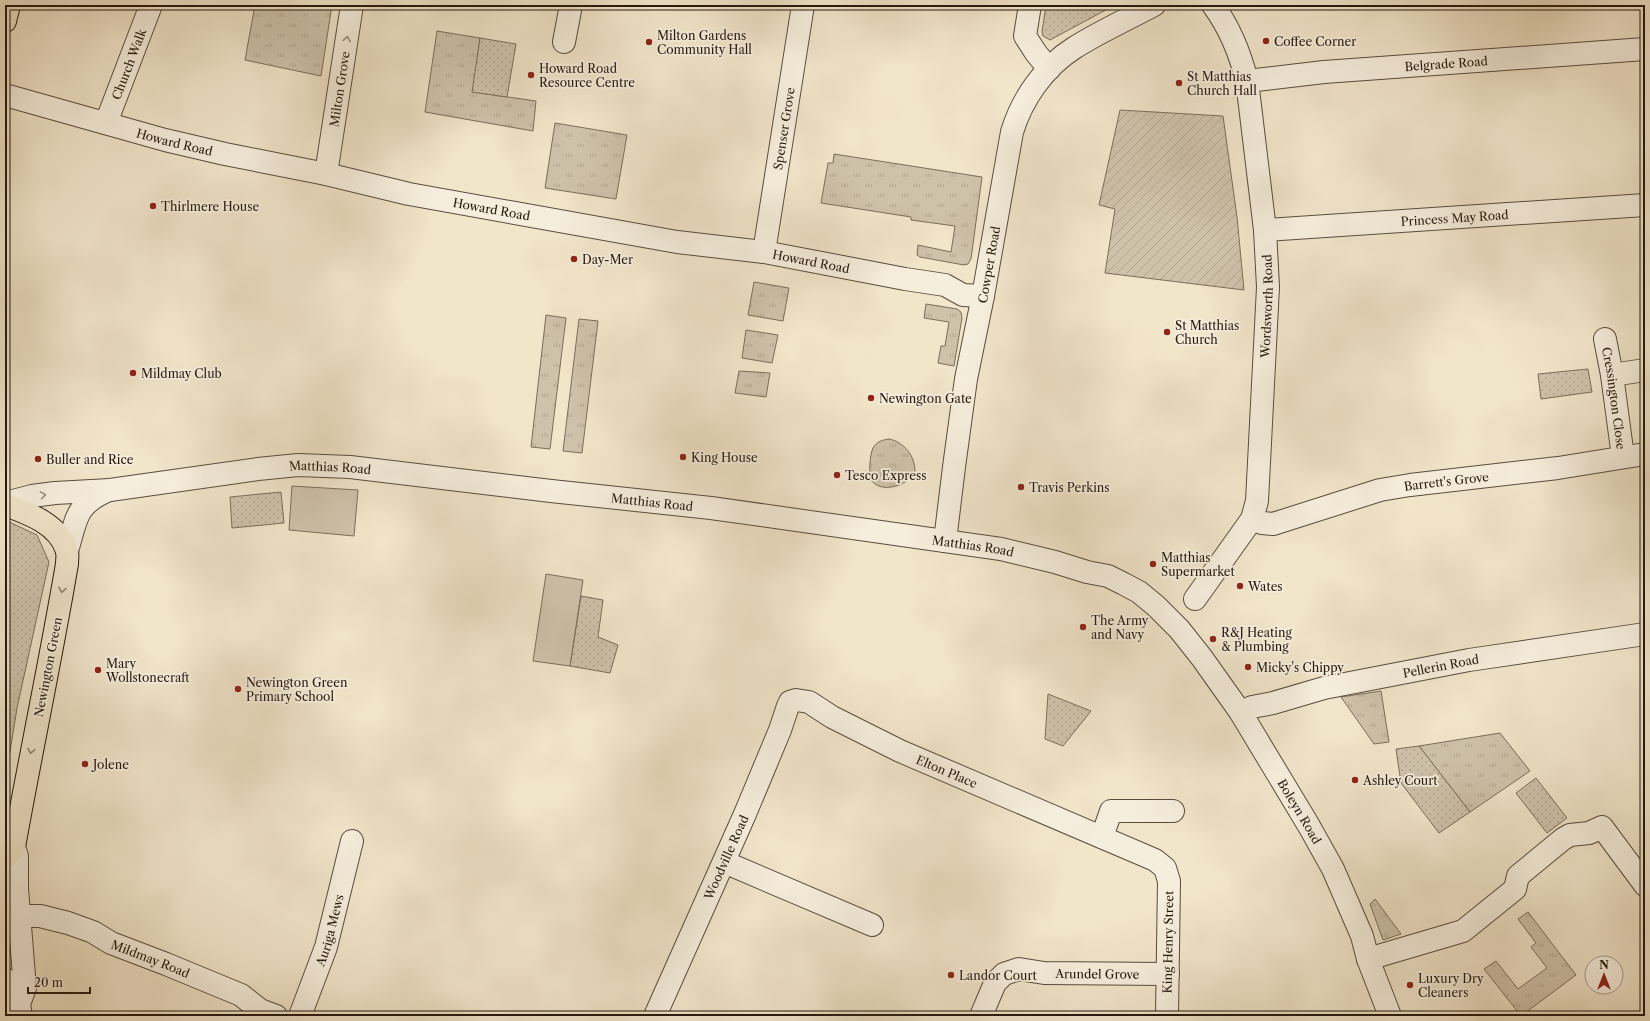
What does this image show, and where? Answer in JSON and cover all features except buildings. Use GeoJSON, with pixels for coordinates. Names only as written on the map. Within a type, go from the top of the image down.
{"type":"FeatureCollection","features":[{"type":"Feature","properties":{"kind":"main road"},"geometry":{"type":"LineString","coordinates":[[5,21],[9,5]]}},
{"type":"Feature","properties":{"kind":"main road"},"geometry":{"type":"LineString","coordinates":[[5,504],[44,521],[61,539],[67,552]]}},
{"type":"Feature","properties":{"kind":"main road","name":"Newington Green"},"geometry":{"type":"LineString","coordinates":[[10,852],[51,655],[67,564],[67,552]]}},
{"type":"Feature","properties":{"kind":"street","name":"Church Walk"},"geometry":{"type":"LineString","coordinates":[[106,123],[151,5]]}},
{"type":"Feature","properties":{"kind":"street","name":"Milton Grove"},"geometry":{"type":"LineString","coordinates":[[326,174],[352,5]]}},
{"type":"Feature","properties":{"kind":"street"},"geometry":{"type":"LineString","coordinates":[[564,42],[571,5]]}},
{"type":"Feature","properties":{"kind":"street","name":"Spenser Grove"},"geometry":{"type":"LineString","coordinates":[[764,252],[803,5]]}},
{"type":"Feature","properties":{"kind":"street"},"geometry":{"type":"LineString","coordinates":[[1030,5],[1025,36],[1049,69]]}},
{"type":"Feature","properties":{"kind":"street","name":"Cowper Road"},"geometry":{"type":"LineString","coordinates":[[945,541],[964,392],[983,296],[1012,132],[1016,118],[1038,81],[1073,48],[1154,5]]}},
{"type":"Feature","properties":{"kind":"street","name":"Wordsworth Road"},"geometry":{"type":"LineString","coordinates":[[1195,599],[1252,519],[1257,500],[1268,287],[1265,230],[1247,81],[1242,59],[1234,40],[1224,20],[1213,5]]}},
{"type":"Feature","properties":{"kind":"street","name":"Belgrade Road"},"geometry":{"type":"LineString","coordinates":[[1247,81],[1324,72],[1645,49]]}},
{"type":"Feature","properties":{"kind":"street","name":"Howard Road"},"geometry":{"type":"LineString","coordinates":[[5,95],[165,140],[225,154],[326,174],[409,194],[677,242],[764,252],[945,285],[963,295],[983,296]]}},
{"type":"Feature","properties":{"kind":"street","name":"Princess May Road"},"geometry":{"type":"LineString","coordinates":[[1265,230],[1645,205]]}},
{"type":"Feature","properties":{"kind":"street","name":"Cressington Close"},"geometry":{"type":"LineString","coordinates":[[1605,339],[1612,375],[1623,457]]}},
{"type":"Feature","properties":{"kind":"street"},"geometry":{"type":"LineString","coordinates":[[1612,375],[1645,370]]}},
{"type":"Feature","properties":{"kind":"street","name":"Barrett's Grove"},"geometry":{"type":"LineString","coordinates":[[1252,519],[1262,523],[1273,524],[1380,490],[1410,485],[1558,468],[1645,454]]}},
{"type":"Feature","properties":{"kind":"street","name":"Matthias Road"},"geometry":{"type":"LineString","coordinates":[[5,504],[32,496],[55,493],[110,490],[274,467],[298,465],[350,467],[711,508],[1007,550],[1056,562],[1087,572],[1108,576],[1139,592],[1164,613],[1174,625]]}},
{"type":"Feature","properties":{"kind":"street","name":"Matthias Road"},"geometry":{"type":"LineString","coordinates":[[67,552],[77,515],[87,503],[98,495],[110,490]]}},
{"type":"Feature","properties":{"kind":"street","name":"Boleyn Road"},"geometry":{"type":"LineString","coordinates":[[1174,625],[1202,658],[1241,713],[1305,819],[1333,869],[1359,930],[1368,959],[1390,1016]]}},
{"type":"Feature","properties":{"kind":"street","name":"Pellerin Road"},"geometry":{"type":"LineString","coordinates":[[1241,713],[1252,707],[1273,703],[1312,690],[1347,683],[1469,660],[1645,634]]}},
{"type":"Feature","properties":{"kind":"street","name":"Elton Place"},"geometry":{"type":"LineString","coordinates":[[796,700],[808,702],[832,718],[900,751],[1156,860],[1165,868]]}},
{"type":"Feature","properties":{"kind":"street","name":"Woodville Road"},"geometry":{"type":"LineString","coordinates":[[656,1016],[724,862],[780,730],[788,706],[790,702],[796,700]]}},
{"type":"Feature","properties":{"kind":"street"},"geometry":{"type":"LineString","coordinates":[[1102,837],[1111,811],[1173,811]]}},
{"type":"Feature","properties":{"kind":"street"},"geometry":{"type":"LineString","coordinates":[[1368,959],[1463,931],[1515,889],[1518,876],[1570,835],[1590,833],[1602,827],[1645,885]]}},
{"type":"Feature","properties":{"kind":"street","name":"Auriga Mews"},"geometry":{"type":"LineString","coordinates":[[300,1016],[326,947],[352,841]]}},
{"type":"Feature","properties":{"kind":"street"},"geometry":{"type":"LineString","coordinates":[[10,852],[17,856],[17,889],[21,957],[25,988],[20,1010]]}},
{"type":"Feature","properties":{"kind":"street"},"geometry":{"type":"LineString","coordinates":[[724,862],[872,925]]}},
{"type":"Feature","properties":{"kind":"street","name":"King Henry Street"},"geometry":{"type":"LineString","coordinates":[[1165,868],[1169,881],[1167,1016]]}},
{"type":"Feature","properties":{"kind":"street","name":"Mildmay Road"},"geometry":{"type":"LineString","coordinates":[[19,916],[40,916],[68,923],[93,932],[111,943],[241,995],[260,1010],[276,1016]]}},
{"type":"Feature","properties":{"kind":"street","name":"Arundel Grove"},"geometry":{"type":"LineString","coordinates":[[981,1016],[995,983],[1004,974],[1019,969],[1044,973],[1168,974]]}},
{"type":"Feature","properties":{"kind":"street"},"geometry":{"type":"LineString","coordinates":[[5,979],[8,991],[20,1010]]}},
{"type":"Feature","properties":{"kind":"green space"},"geometry":{"type":"Polygon","coordinates":[[[255,5],[332,5],[321,76],[245,60],[255,5]]]}},
{"type":"Feature","properties":{"kind":"green space"},"geometry":{"type":"Polygon","coordinates":[[[1046,5],[1115,5],[1050,40],[1043,36],[1042,32],[1046,5]]]}},
{"type":"Feature","properties":{"kind":"green space"},"geometry":{"type":"Polygon","coordinates":[[[437,31],[480,38],[473,92],[536,101],[533,131],[425,112],[437,31]]]}},
{"type":"Feature","properties":{"kind":"green space"},"geometry":{"type":"Polygon","coordinates":[[[480,38],[516,44],[507,97],[472,92],[480,38]]]}},
{"type":"Feature","properties":{"kind":"green space"},"geometry":{"type":"Polygon","coordinates":[[[1120,110],[1223,116],[1237,217],[1244,290],[1105,273],[1115,209],[1099,205],[1120,110]]]}},
{"type":"Feature","properties":{"kind":"green space"},"geometry":{"type":"Polygon","coordinates":[[[555,123],[627,135],[616,199],[545,188],[555,123]]]}},
{"type":"Feature","properties":{"kind":"green space"},"geometry":{"type":"Polygon","coordinates":[[[834,154],[982,177],[971,259],[968,264],[964,265],[920,257],[917,255],[918,245],[951,252],[955,226],[911,220],[911,217],[821,203],[828,163],[833,163],[834,154]]]}},
{"type":"Feature","properties":{"kind":"green space"},"geometry":{"type":"Polygon","coordinates":[[[754,282],[789,288],[783,321],[748,315],[754,282]]]}},
{"type":"Feature","properties":{"kind":"green space"},"geometry":{"type":"Polygon","coordinates":[[[926,304],[957,309],[961,312],[962,318],[954,366],[938,363],[941,346],[945,346],[949,322],[924,318],[926,304]]]}},
{"type":"Feature","properties":{"kind":"green space"},"geometry":{"type":"Polygon","coordinates":[[[546,315],[566,318],[550,449],[531,447],[546,315]]]}},
{"type":"Feature","properties":{"kind":"green space"},"geometry":{"type":"Polygon","coordinates":[[[579,319],[598,321],[582,453],[563,451],[579,319]]]}},
{"type":"Feature","properties":{"kind":"green space"},"geometry":{"type":"Polygon","coordinates":[[[746,330],[778,335],[772,363],[742,358],[746,330]]]}},
{"type":"Feature","properties":{"kind":"green space"},"geometry":{"type":"Polygon","coordinates":[[[1588,369],[1592,392],[1541,399],[1538,374],[1588,369]]]}},
{"type":"Feature","properties":{"kind":"green space"},"geometry":{"type":"Polygon","coordinates":[[[739,371],[770,373],[766,397],[735,393],[739,371]]]}},
{"type":"Feature","properties":{"kind":"green space"},"geometry":{"type":"Polygon","coordinates":[[[889,439],[899,443],[908,450],[913,460],[915,471],[905,482],[896,486],[885,487],[872,481],[870,474],[870,459],[873,448],[876,444],[880,441],[889,439]]]}},
{"type":"Feature","properties":{"kind":"green space"},"geometry":{"type":"Polygon","coordinates":[[[292,486],[358,490],[354,536],[289,530],[292,486]]]}},
{"type":"Feature","properties":{"kind":"green space"},"geometry":{"type":"Polygon","coordinates":[[[281,492],[284,523],[232,528],[230,497],[281,492]]]}},
{"type":"Feature","properties":{"kind":"green space"},"geometry":{"type":"Polygon","coordinates":[[[5,520],[37,535],[49,562],[17,708],[5,783],[5,520]]]}},
{"type":"Feature","properties":{"kind":"green space"},"geometry":{"type":"Polygon","coordinates":[[[546,574],[583,580],[570,666],[533,661],[546,574]]]}},
{"type":"Feature","properties":{"kind":"green space"},"geometry":{"type":"Polygon","coordinates":[[[581,596],[603,600],[598,637],[618,645],[610,673],[570,666],[581,596]]]}},
{"type":"Feature","properties":{"kind":"green space"},"geometry":{"type":"Polygon","coordinates":[[[1381,691],[1389,742],[1374,744],[1341,697],[1381,691]]]}},
{"type":"Feature","properties":{"kind":"green space"},"geometry":{"type":"Polygon","coordinates":[[[1048,694],[1091,711],[1063,746],[1045,739],[1048,694]]]}},
{"type":"Feature","properties":{"kind":"green space"},"geometry":{"type":"Polygon","coordinates":[[[1500,733],[1530,771],[1470,812],[1419,746],[1500,733]]]}},
{"type":"Feature","properties":{"kind":"green space"},"geometry":{"type":"Polygon","coordinates":[[[1419,746],[1470,812],[1439,833],[1401,783],[1396,749],[1419,746]]]}},
{"type":"Feature","properties":{"kind":"green space"},"geometry":{"type":"Polygon","coordinates":[[[1536,778],[1567,818],[1547,833],[1516,793],[1536,778]]]}},
{"type":"Feature","properties":{"kind":"green space"},"geometry":{"type":"Polygon","coordinates":[[[1375,899],[1401,934],[1383,940],[1370,904],[1375,899]]]}},
{"type":"Feature","properties":{"kind":"green space"},"geometry":{"type":"Polygon","coordinates":[[[1528,912],[1576,975],[1521,1016],[1484,969],[1496,961],[1518,989],[1547,968],[1531,947],[1536,943],[1518,919],[1528,912]]]}},
{"type":"Feature","properties":{"kind":"place","name":"Coffee Corner"},"geometry":{"type":"Point","coordinates":[1266,41]}},
{"type":"Feature","properties":{"kind":"place","name":"Milton Gardens Community Hall"},"geometry":{"type":"Point","coordinates":[649,42]}},
{"type":"Feature","properties":{"kind":"place","name":"Howard Road Resource Centre"},"geometry":{"type":"Point","coordinates":[531,75]}},
{"type":"Feature","properties":{"kind":"place","name":"St Matthias Church Hall"},"geometry":{"type":"Point","coordinates":[1179,83]}},
{"type":"Feature","properties":{"kind":"place","name":"Thirlmere House"},"geometry":{"type":"Point","coordinates":[153,206]}},
{"type":"Feature","properties":{"kind":"place","name":"Day-Mer"},"geometry":{"type":"Point","coordinates":[574,259]}},
{"type":"Feature","properties":{"kind":"place","name":"St Matthias Church"},"geometry":{"type":"Point","coordinates":[1167,332]}},
{"type":"Feature","properties":{"kind":"place","name":"Mildmay Club"},"geometry":{"type":"Point","coordinates":[133,373]}},
{"type":"Feature","properties":{"kind":"place","name":"Newington Gate"},"geometry":{"type":"Point","coordinates":[871,398]}},
{"type":"Feature","properties":{"kind":"place","name":"King House"},"geometry":{"type":"Point","coordinates":[683,457]}},
{"type":"Feature","properties":{"kind":"place","name":"Buller and Rice"},"geometry":{"type":"Point","coordinates":[38,459]}},
{"type":"Feature","properties":{"kind":"place","name":"Tesco Express"},"geometry":{"type":"Point","coordinates":[837,475]}},
{"type":"Feature","properties":{"kind":"place","name":"Travis Perkins"},"geometry":{"type":"Point","coordinates":[1021,487]}},
{"type":"Feature","properties":{"kind":"place","name":"Matthias Supermarket"},"geometry":{"type":"Point","coordinates":[1153,564]}},
{"type":"Feature","properties":{"kind":"place","name":"Wates"},"geometry":{"type":"Point","coordinates":[1240,586]}},
{"type":"Feature","properties":{"kind":"place","name":"The Army and Navy"},"geometry":{"type":"Point","coordinates":[1083,627]}},
{"type":"Feature","properties":{"kind":"place","name":"R&J Heating & Plumbing"},"geometry":{"type":"Point","coordinates":[1213,639]}},
{"type":"Feature","properties":{"kind":"place","name":"Micky's Chippy"},"geometry":{"type":"Point","coordinates":[1248,667]}},
{"type":"Feature","properties":{"kind":"place","name":"Mary Wollstonecraft"},"geometry":{"type":"Point","coordinates":[98,670]}},
{"type":"Feature","properties":{"kind":"place","name":"Newington Green Primary School"},"geometry":{"type":"Point","coordinates":[238,689]}},
{"type":"Feature","properties":{"kind":"place","name":"Jolene"},"geometry":{"type":"Point","coordinates":[85,764]}},
{"type":"Feature","properties":{"kind":"place","name":"Ashley Court"},"geometry":{"type":"Point","coordinates":[1355,780]}},
{"type":"Feature","properties":{"kind":"place","name":"Landor Court"},"geometry":{"type":"Point","coordinates":[951,975]}},
{"type":"Feature","properties":{"kind":"place","name":"Luxury Dry Cleaners"},"geometry":{"type":"Point","coordinates":[1410,985]}}]}
